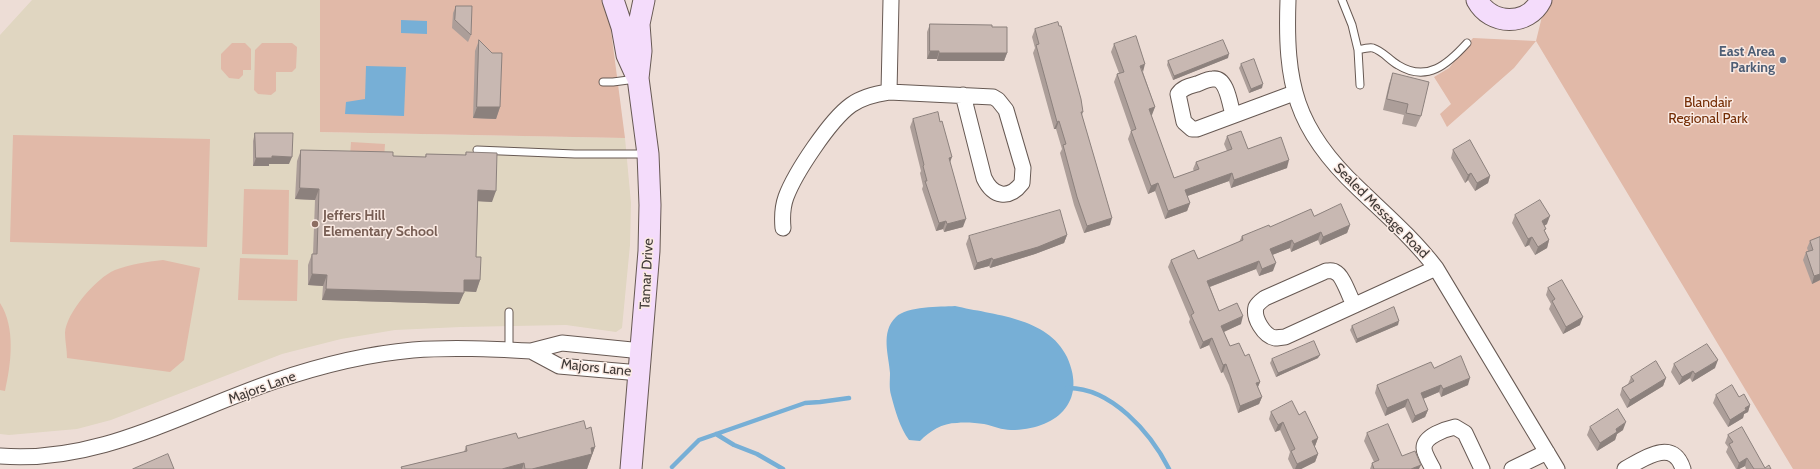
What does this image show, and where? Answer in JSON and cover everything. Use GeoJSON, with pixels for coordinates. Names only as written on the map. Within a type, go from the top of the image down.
{"type":"FeatureCollection","features":[{"type":"Feature","properties":{"kind":"street","name":"Tamar Drive"},"geometry":{"type":"LineString","coordinates":[[613,0],[622,27],[627,55],[638,78]]}},
{"type":"Feature","properties":{"kind":"street"},"geometry":{"type":"LineString","coordinates":[[625,0],[634,0]]}},
{"type":"Feature","properties":{"kind":"street","name":"Tamar Drive"},"geometry":{"type":"LineString","coordinates":[[631,469],[649,251],[650,205],[648,154],[638,78],[641,51],[638,24],[644,0]]}},
{"type":"Feature","properties":{"kind":"street"},"geometry":{"type":"LineString","coordinates":[[889,92],[891,0]]}},
{"type":"Feature","properties":{"kind":"street","name":"Sealed Message Road"},"geometry":{"type":"LineString","coordinates":[[1288,0],[1287,48],[1289,71],[1294,93],[1301,113],[1322,149],[1338,168],[1411,238],[1436,268],[1557,469]]}},
{"type":"Feature","properties":{"kind":"street"},"geometry":{"type":"LineString","coordinates":[[1477,0],[1480,6],[1489,14],[1499,19],[1511,20],[1523,18],[1543,1]]}},
{"type":"Feature","properties":{"kind":"street"},"geometry":{"type":"LineString","coordinates":[[783,228],[782,214],[785,199],[792,183],[825,131],[851,105],[871,95],[889,92],[963,95],[992,97],[1003,104],[1023,168],[1022,183],[1013,192],[1001,194],[987,184],[963,95]]}},
{"type":"Feature","properties":{"kind":"street"},"geometry":{"type":"LineString","coordinates":[[1233,115],[1294,93]]}},
{"type":"Feature","properties":{"kind":"street"},"geometry":{"type":"LineString","coordinates":[[1354,305],[1340,276],[1336,272],[1331,271],[1265,298],[1259,302],[1256,308],[1256,314],[1261,327],[1268,334],[1274,338],[1285,337],[1436,268]]}},
{"type":"Feature","properties":{"kind":"street","name":"Majors Lane"},"geometry":{"type":"LineString","coordinates":[[0,456],[19,457],[52,455],[87,450],[110,444],[166,425],[274,382],[342,361],[413,350],[459,348],[531,351],[562,343],[642,350]]}},
{"type":"Feature","properties":{"kind":"street","name":"Majors Lane"},"geometry":{"type":"LineString","coordinates":[[531,351],[559,366],[640,373]]}},
{"type":"Feature","properties":{"kind":"street"},"geometry":{"type":"LineString","coordinates":[[1433,469],[1424,449],[1425,444],[1431,437],[1455,427],[1465,433],[1482,469]]}},
{"type":"Feature","properties":{"kind":"street"},"geometry":{"type":"LineString","coordinates":[[1512,469],[1547,452]]}},
{"type":"Feature","properties":{"kind":"street"},"geometry":{"type":"LineString","coordinates":[[1625,469],[1653,454],[1661,452],[1675,455],[1680,461],[1683,469]]}},
{"type":"Feature","properties":{"kind":"lane"},"geometry":{"type":"LineString","coordinates":[[1342,0],[1352,25],[1358,50],[1360,85]]}},
{"type":"Feature","properties":{"kind":"lane"},"geometry":{"type":"LineString","coordinates":[[1358,50],[1372,47],[1382,52],[1398,66],[1412,71],[1425,73],[1439,68],[1451,60],[1467,43]]}},
{"type":"Feature","properties":{"kind":"lane"},"geometry":{"type":"LineString","coordinates":[[603,82],[638,78]]}},
{"type":"Feature","properties":{"kind":"lane"},"geometry":{"type":"LineString","coordinates":[[477,150],[575,154],[648,154]]}},
{"type":"Feature","properties":{"kind":"lane"},"geometry":{"type":"LineString","coordinates":[[509,312],[509,350]]}},
{"type":"Feature","properties":{"kind":"shaded area","name":"Jeffers Hill Elementary School"},"geometry":{"type":"Polygon","coordinates":[[[32,0],[320,0],[320,132],[625,138],[631,203],[630,245],[622,328],[616,332],[566,325],[461,327],[395,330],[341,339],[282,354],[111,420],[77,429],[9,435],[0,434],[0,35],[32,0]]]}},
{"type":"Feature","properties":{"kind":"green space"},"geometry":{"type":"Polygon","coordinates":[[[320,0],[607,0],[625,138],[320,132],[320,0]]]}},
{"type":"Feature","properties":{"kind":"green space","name":"Blandair Regional Park"},"geometry":{"type":"Polygon","coordinates":[[[1546,0],[1820,0],[1820,469],[1793,469],[1536,41],[1546,0]]]}},
{"type":"Feature","properties":{"kind":"green space"},"geometry":{"type":"Polygon","coordinates":[[[1473,38],[1536,41],[1514,68],[1447,127],[1440,114],[1451,104],[1434,77],[1449,68],[1473,38]]]}},
{"type":"Feature","properties":{"kind":"green space"},"geometry":{"type":"Polygon","coordinates":[[[232,43],[245,43],[251,49],[251,70],[243,70],[243,75],[239,79],[229,78],[221,69],[221,54],[232,43]]]}},
{"type":"Feature","properties":{"kind":"green space"},"geometry":{"type":"Polygon","coordinates":[[[262,43],[292,43],[297,47],[296,68],[292,72],[276,72],[276,91],[271,95],[258,94],[254,90],[255,50],[262,43]]]}},
{"type":"Feature","properties":{"kind":"green space"},"geometry":{"type":"Polygon","coordinates":[[[13,135],[210,139],[207,247],[10,242],[13,135]]]}},
{"type":"Feature","properties":{"kind":"green space"},"geometry":{"type":"Polygon","coordinates":[[[351,142],[385,144],[384,159],[350,157],[351,142]]]}},
{"type":"Feature","properties":{"kind":"green space"},"geometry":{"type":"Polygon","coordinates":[[[244,189],[289,190],[288,255],[242,254],[244,189]]]}},
{"type":"Feature","properties":{"kind":"green space"},"geometry":{"type":"Polygon","coordinates":[[[240,258],[298,260],[297,301],[238,300],[240,258]]]}},
{"type":"Feature","properties":{"kind":"green space"},"geometry":{"type":"Polygon","coordinates":[[[163,260],[200,268],[184,360],[170,372],[67,358],[65,333],[67,325],[76,306],[91,288],[107,274],[115,270],[145,262],[163,260]]]}},
{"type":"Feature","properties":{"kind":"green space"},"geometry":{"type":"Polygon","coordinates":[[[0,303],[8,324],[11,346],[5,391],[0,390],[0,303]]]}},
{"type":"Feature","properties":{"kind":"water"},"geometry":{"type":"Polygon","coordinates":[[[401,20],[427,21],[427,34],[401,33],[401,20]]]}},
{"type":"Feature","properties":{"kind":"water"},"geometry":{"type":"Polygon","coordinates":[[[366,66],[406,67],[404,116],[345,114],[346,102],[365,99],[366,66]]]}},
{"type":"Feature","properties":{"kind":"water"},"geometry":{"type":"Polygon","coordinates":[[[955,306],[1018,320],[1047,333],[1058,344],[1067,357],[1072,373],[1073,388],[1070,400],[1063,411],[1054,419],[1027,429],[1008,430],[981,424],[952,423],[937,428],[920,441],[909,440],[898,419],[890,392],[887,344],[888,330],[891,323],[901,313],[916,309],[955,306]]]}},
{"type":"Feature","properties":{"kind":"building"},"geometry":{"type":"Polygon","coordinates":[[[456,6],[472,6],[471,35],[455,20],[456,6]]]}},
{"type":"Feature","properties":{"kind":"building"},"geometry":{"type":"Polygon","coordinates":[[[1058,22],[1059,26],[1061,26],[1081,99],[1083,112],[1081,112],[1112,218],[1087,226],[1077,197],[1063,145],[1066,144],[1059,121],[1057,122],[1036,45],[1039,44],[1035,29],[1058,22]]]}},
{"type":"Feature","properties":{"kind":"building"},"geometry":{"type":"Polygon","coordinates":[[[930,24],[992,25],[992,27],[1007,27],[1007,53],[939,53],[939,51],[930,51],[930,24]]]}},
{"type":"Feature","properties":{"kind":"building"},"geometry":{"type":"Polygon","coordinates":[[[1136,36],[1145,64],[1140,66],[1155,107],[1149,109],[1174,178],[1199,169],[1196,162],[1232,149],[1227,136],[1241,131],[1248,149],[1281,137],[1289,160],[1234,180],[1232,173],[1185,190],[1190,203],[1168,211],[1158,183],[1151,186],[1131,131],[1136,129],[1117,74],[1124,72],[1114,44],[1136,36]]]}},
{"type":"Feature","properties":{"kind":"building"},"geometry":{"type":"Polygon","coordinates":[[[479,40],[492,53],[502,53],[500,107],[477,107],[479,40]]]}},
{"type":"Feature","properties":{"kind":"building"},"geometry":{"type":"Polygon","coordinates":[[[1223,40],[1229,54],[1174,76],[1168,61],[1223,40]]]}},
{"type":"Feature","properties":{"kind":"building"},"geometry":{"type":"Polygon","coordinates":[[[1254,59],[1263,84],[1251,89],[1241,64],[1254,59]]]}},
{"type":"Feature","properties":{"kind":"building"},"geometry":{"type":"Polygon","coordinates":[[[1393,73],[1429,82],[1421,116],[1406,113],[1408,104],[1387,99],[1393,73]]]}},
{"type":"Feature","properties":{"kind":"building"},"geometry":{"type":"Polygon","coordinates":[[[938,112],[952,157],[949,158],[966,219],[947,224],[946,221],[939,223],[925,181],[927,181],[924,165],[913,119],[938,112]]]}},
{"type":"Feature","properties":{"kind":"building"},"geometry":{"type":"Polygon","coordinates":[[[255,133],[293,133],[292,157],[272,156],[272,158],[256,158],[255,133]]]}},
{"type":"Feature","properties":{"kind":"building"},"geometry":{"type":"Polygon","coordinates":[[[1470,140],[1490,176],[1477,183],[1471,173],[1468,175],[1453,150],[1470,140]]]}},
{"type":"Feature","properties":{"kind":"building"},"geometry":{"type":"Polygon","coordinates":[[[301,150],[393,152],[393,156],[426,157],[426,154],[466,155],[466,152],[497,153],[496,191],[478,190],[476,257],[481,257],[480,280],[464,280],[464,293],[326,289],[327,275],[312,274],[312,254],[317,254],[319,189],[300,188],[301,150]]]}},
{"type":"Feature","properties":{"kind":"building"},"geometry":{"type":"Polygon","coordinates":[[[1540,200],[1550,216],[1542,221],[1546,229],[1544,230],[1549,240],[1538,247],[1532,237],[1528,239],[1515,215],[1540,200]]]}},
{"type":"Feature","properties":{"kind":"building"},"geometry":{"type":"Polygon","coordinates":[[[1341,204],[1350,225],[1323,237],[1321,232],[1294,244],[1292,240],[1270,249],[1276,263],[1262,269],[1259,261],[1207,281],[1219,311],[1237,303],[1243,316],[1221,326],[1230,346],[1239,343],[1245,356],[1249,354],[1260,382],[1256,383],[1262,397],[1240,406],[1226,364],[1223,365],[1212,338],[1203,342],[1191,315],[1194,313],[1171,260],[1194,250],[1198,259],[1243,240],[1242,236],[1269,225],[1270,227],[1311,209],[1314,216],[1341,204]]]}},
{"type":"Feature","properties":{"kind":"building"},"geometry":{"type":"Polygon","coordinates":[[[1060,210],[1067,235],[1038,247],[977,263],[969,236],[1060,210]]]}},
{"type":"Feature","properties":{"kind":"building"},"geometry":{"type":"Polygon","coordinates":[[[1820,237],[1820,274],[1814,276],[1806,252],[1813,250],[1810,241],[1820,237]]]}},
{"type":"Feature","properties":{"kind":"building"},"geometry":{"type":"Polygon","coordinates":[[[1562,280],[1583,317],[1566,327],[1552,301],[1555,299],[1548,288],[1562,280]]]}},
{"type":"Feature","properties":{"kind":"building"},"geometry":{"type":"Polygon","coordinates":[[[1394,307],[1399,321],[1357,339],[1352,326],[1394,307]]]}},
{"type":"Feature","properties":{"kind":"building"},"geometry":{"type":"Polygon","coordinates":[[[1314,341],[1320,355],[1278,373],[1272,359],[1314,341]]]}},
{"type":"Feature","properties":{"kind":"building"},"geometry":{"type":"Polygon","coordinates":[[[1707,344],[1718,360],[1695,374],[1693,371],[1682,377],[1674,364],[1707,344]]]}},
{"type":"Feature","properties":{"kind":"building"},"geometry":{"type":"Polygon","coordinates":[[[1461,356],[1470,378],[1443,389],[1441,385],[1421,393],[1428,410],[1415,416],[1408,399],[1387,408],[1377,385],[1431,362],[1434,368],[1461,356]]]}},
{"type":"Feature","properties":{"kind":"building"},"geometry":{"type":"Polygon","coordinates":[[[1656,361],[1666,378],[1630,400],[1622,388],[1634,381],[1631,377],[1656,361]]]}},
{"type":"Feature","properties":{"kind":"building"},"geometry":{"type":"Polygon","coordinates":[[[1732,385],[1739,397],[1744,394],[1750,405],[1745,408],[1746,410],[1730,420],[1716,395],[1732,385]]]}},
{"type":"Feature","properties":{"kind":"building"},"geometry":{"type":"Polygon","coordinates":[[[1292,401],[1299,415],[1305,411],[1318,438],[1312,441],[1318,454],[1297,464],[1291,451],[1295,449],[1283,422],[1278,425],[1271,412],[1292,401]]]}},
{"type":"Feature","properties":{"kind":"building"},"geometry":{"type":"Polygon","coordinates":[[[1618,409],[1626,422],[1616,429],[1617,432],[1600,443],[1590,427],[1618,409]]]}},
{"type":"Feature","properties":{"kind":"building"},"geometry":{"type":"Polygon","coordinates":[[[584,421],[586,429],[591,427],[595,447],[591,448],[592,454],[532,469],[525,469],[524,463],[502,469],[402,469],[401,467],[467,451],[466,446],[516,433],[518,438],[584,421]]]}},
{"type":"Feature","properties":{"kind":"building"},"geometry":{"type":"Polygon","coordinates":[[[1388,424],[1402,456],[1415,451],[1421,465],[1411,469],[1374,469],[1372,463],[1379,460],[1367,433],[1388,424]]]}},
{"type":"Feature","properties":{"kind":"building"},"geometry":{"type":"Polygon","coordinates":[[[1742,427],[1765,468],[1769,465],[1771,469],[1754,469],[1747,458],[1739,463],[1729,444],[1733,442],[1728,435],[1742,427]]]}},
{"type":"Feature","properties":{"kind":"building"},"geometry":{"type":"Polygon","coordinates":[[[168,454],[174,469],[133,469],[168,454]]]}},
{"type":"Feature","properties":{"kind":"waterway"},"geometry":{"type":"LineString","coordinates":[[1067,388],[1083,390],[1099,395],[1128,415],[1152,441],[1169,469]]}},
{"type":"Feature","properties":{"kind":"waterway"},"geometry":{"type":"LineString","coordinates":[[672,467],[699,440],[805,403],[849,398]]}},
{"type":"Feature","properties":{"kind":"waterway"},"geometry":{"type":"LineString","coordinates":[[716,434],[734,445],[757,454],[783,469]]}},
{"type":"Feature","properties":{"kind":"place","name":"East Area Parking"},"geometry":{"type":"Point","coordinates":[1783,60]}},
{"type":"Feature","properties":{"kind":"place","name":"Jeffers Hill Elementary School"},"geometry":{"type":"Point","coordinates":[315,224]}}]}
